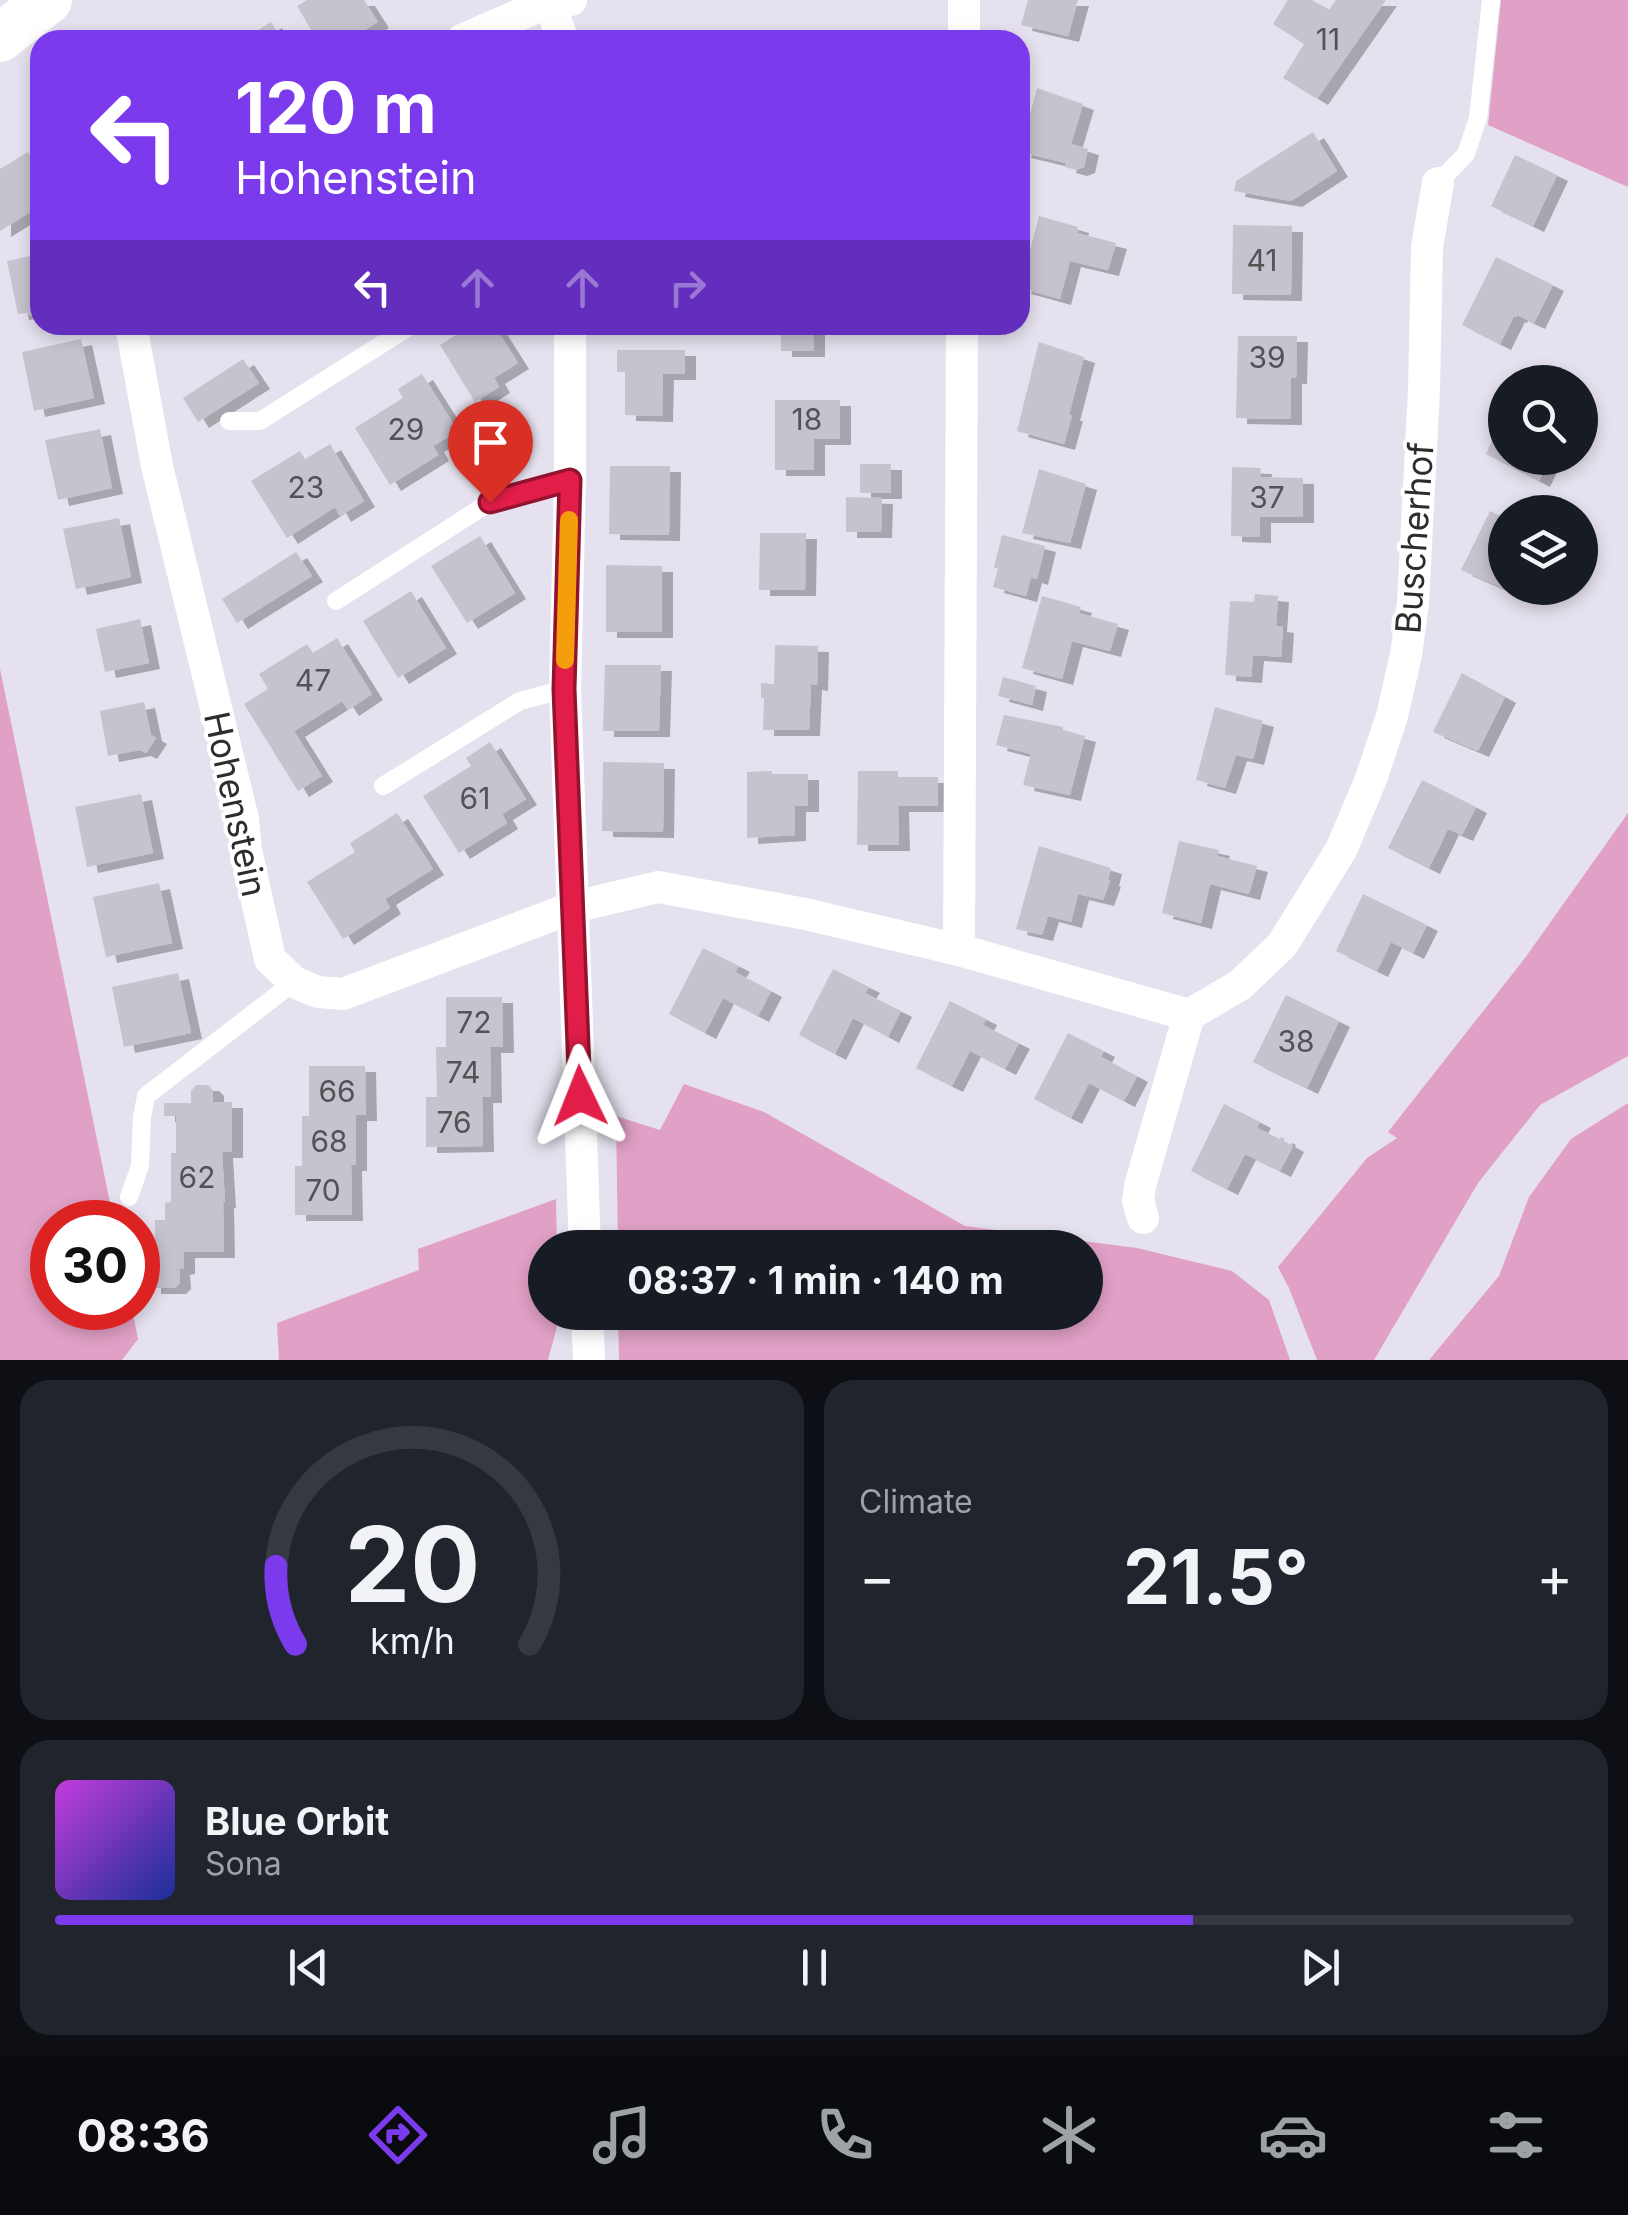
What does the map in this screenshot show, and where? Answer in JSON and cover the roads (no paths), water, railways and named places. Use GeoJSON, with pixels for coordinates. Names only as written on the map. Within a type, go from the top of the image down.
{"type":"FeatureCollection","features":[{"type":"Feature","properties":{"kind":"main road"},"geometry":{"type":"LineString","coordinates":[[0,38],[48,0]]}},
{"type":"Feature","properties":{"kind":"street"},"geometry":{"type":"LineString","coordinates":[[485,30],[554,0],[560,30]]}},
{"type":"Feature","properties":{"kind":"street"},"geometry":{"type":"LineString","coordinates":[[964,0],[964,30]]}},
{"type":"Feature","properties":{"kind":"street","name":"Buscherhof"},"geometry":{"type":"LineString","coordinates":[[1189,1015],[1240,985],[1282,945],[1341,850],[1371,780],[1392,716],[1413,603],[1424,390],[1426,247],[1438,183]]}},
{"type":"Feature","properties":{"kind":"street","name":"Hohenstein"},"geometry":{"type":"LineString","coordinates":[[133,335],[158,466],[244,819],[246,850],[270,959],[294,982]]}},
{"type":"Feature","properties":{"kind":"street"},"geometry":{"type":"LineString","coordinates":[[570,335],[564,689],[584,1230]]}},
{"type":"Feature","properties":{"kind":"street"},"geometry":{"type":"LineString","coordinates":[[960,950],[962,335]]}},
{"type":"Feature","properties":{"kind":"street"},"geometry":{"type":"LineString","coordinates":[[294,982],[318,992],[343,994],[574,907],[658,887],[806,914],[960,950],[1189,1015],[1140,1186],[1138,1202],[1143,1218]]}},
{"type":"Feature","properties":{"kind":"street"},"geometry":{"type":"LineString","coordinates":[[587,1330],[588,1360]]}},
{"type":"Feature","properties":{"kind":"lane","name":"Buscherhof"},"geometry":{"type":"LineString","coordinates":[[1438,183],[1466,154],[1478,118],[1491,0]]}},
{"type":"Feature","properties":{"kind":"lane"},"geometry":{"type":"LineString","coordinates":[[229,421],[260,421],[396,335]]}},
{"type":"Feature","properties":{"kind":"lane"},"geometry":{"type":"LineString","coordinates":[[336,601],[490,502],[570,480]]}},
{"type":"Feature","properties":{"kind":"lane"},"geometry":{"type":"LineString","coordinates":[[383,786],[520,701],[564,689]]}},
{"type":"Feature","properties":{"kind":"lane"},"geometry":{"type":"LineString","coordinates":[[128,1197],[140,1166],[146,1096],[294,982]]}}]}
